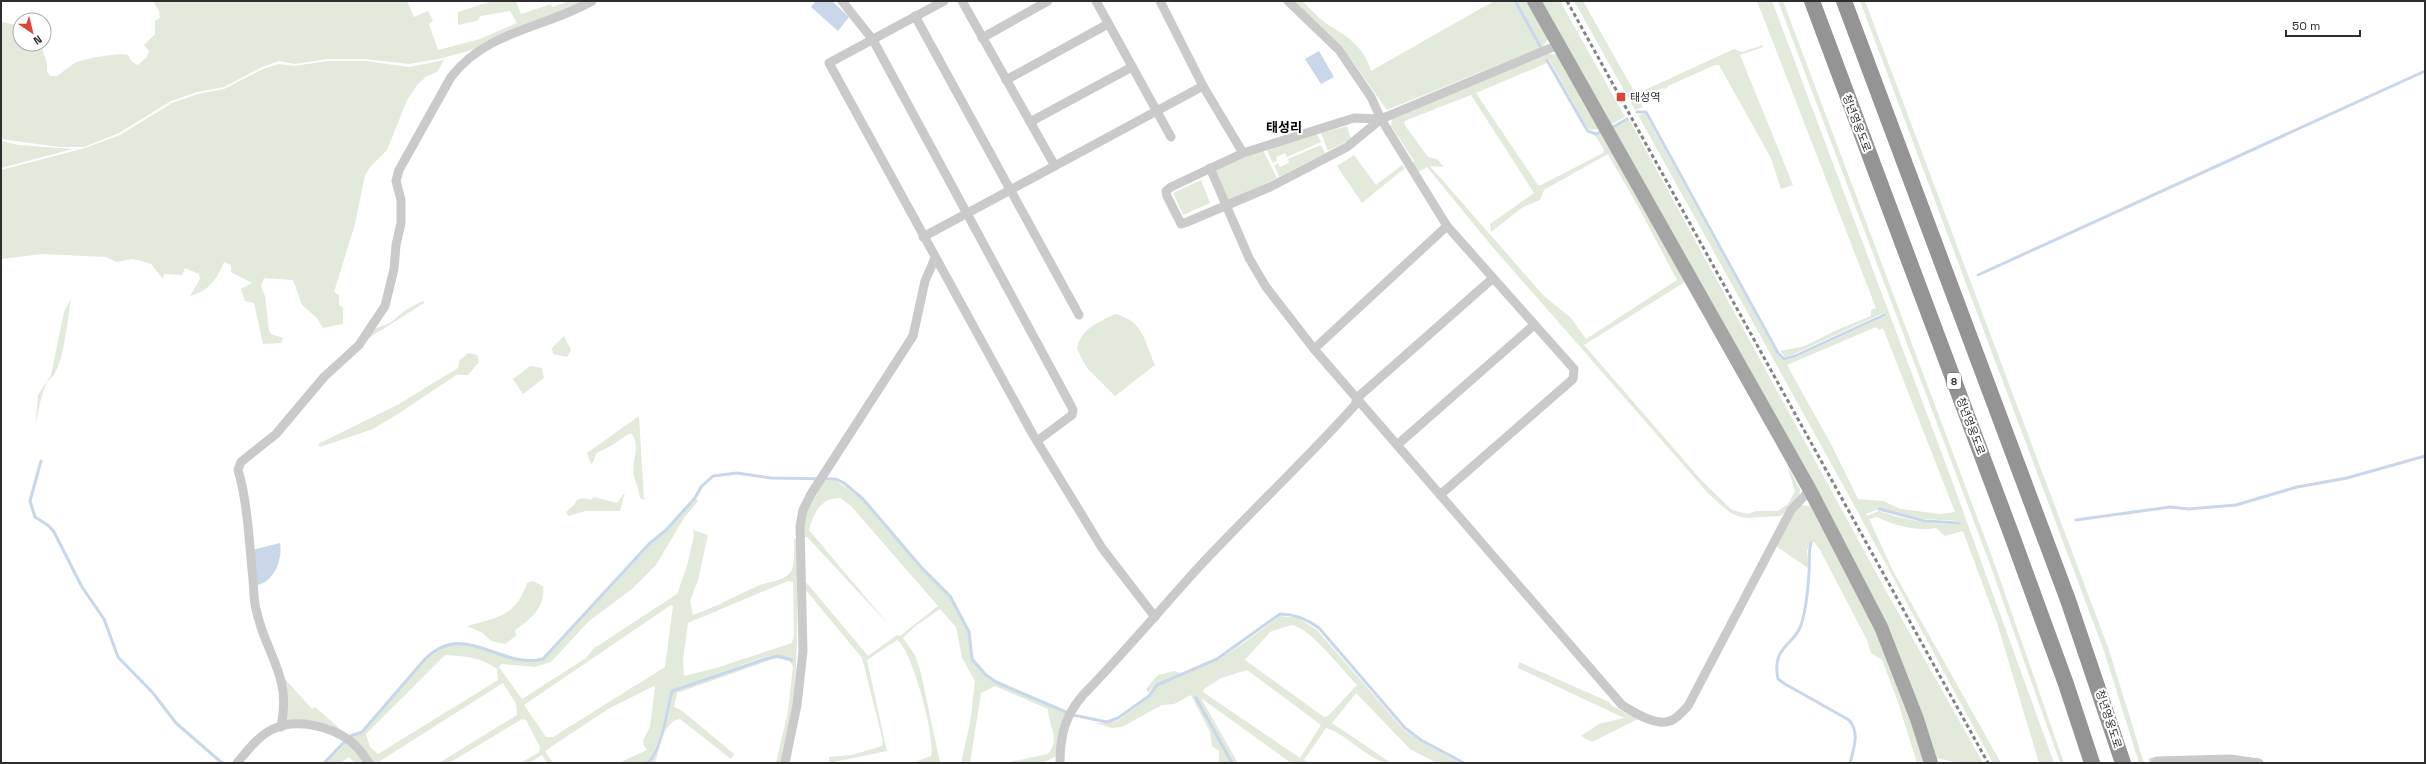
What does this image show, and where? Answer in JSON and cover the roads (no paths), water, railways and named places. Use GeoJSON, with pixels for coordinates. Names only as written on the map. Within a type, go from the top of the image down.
{"type":"FeatureCollection","features":[{"type":"Feature","properties":{"kind":"highway","name":"청년영웅도로"},"geometry":{"type":"LineString","coordinates":[[1812,1],[2021,558],[2066,684],[2092,763]]}},
{"type":"Feature","properties":{"kind":"highway","name":"청년영웅도로"},"geometry":{"type":"LineString","coordinates":[[1844,1],[2063,585],[2095,674],[2123,763]]}},
{"type":"Feature","properties":{"kind":"main road"},"geometry":{"type":"LineString","coordinates":[[1534,1],[1810,490],[1881,627],[1917,719],[1931,763]]}},
{"type":"Feature","properties":{"kind":"street"},"geometry":{"type":"LineString","coordinates":[[281,727],[284,693],[282,679],[266,642],[256,609],[245,500],[238,470],[241,462],[276,434],[324,376],[359,345],[385,306],[394,269],[397,235],[401,223],[401,200],[396,181],[398,170],[451,77],[461,64],[485,46],[592,1]]}},
{"type":"Feature","properties":{"kind":"street"},"geometry":{"type":"LineString","coordinates":[[842,1],[873,40],[1073,410],[1072,415],[1066,421],[1037,441]]}},
{"type":"Feature","properties":{"kind":"street"},"geometry":{"type":"LineString","coordinates":[[944,1],[829,63],[923,237],[1037,441],[1098,542],[1155,617]]}},
{"type":"Feature","properties":{"kind":"street"},"geometry":{"type":"LineString","coordinates":[[962,1],[1054,166]]}},
{"type":"Feature","properties":{"kind":"street"},"geometry":{"type":"LineString","coordinates":[[982,38],[1048,1]]}},
{"type":"Feature","properties":{"kind":"street"},"geometry":{"type":"LineString","coordinates":[[1096,1],[1170,137]]}},
{"type":"Feature","properties":{"kind":"street"},"geometry":{"type":"LineString","coordinates":[[1160,1],[1203,86],[1244,153]]}},
{"type":"Feature","properties":{"kind":"street"},"geometry":{"type":"LineString","coordinates":[[1288,1],[1334,43],[1370,97],[1381,119],[1447,226],[1492,279],[1574,369],[1573,379],[1440,495]]}},
{"type":"Feature","properties":{"kind":"street"},"geometry":{"type":"LineString","coordinates":[[915,16],[1079,315]]}},
{"type":"Feature","properties":{"kind":"street"},"geometry":{"type":"LineString","coordinates":[[1006,80],[1108,24]]}},
{"type":"Feature","properties":{"kind":"street"},"geometry":{"type":"LineString","coordinates":[[1381,119],[1354,118],[1244,153],[1171,187],[1166,191],[1167,196],[1181,224],[1270,186],[1347,147],[1381,119],[1558,45]]}},
{"type":"Feature","properties":{"kind":"street"},"geometry":{"type":"LineString","coordinates":[[1030,122],[1132,67]]}},
{"type":"Feature","properties":{"kind":"street"},"geometry":{"type":"LineString","coordinates":[[923,237],[1203,86]]}},
{"type":"Feature","properties":{"kind":"street"},"geometry":{"type":"LineString","coordinates":[[1210,168],[1249,258],[1266,287],[1314,349],[1622,705],[1646,718],[1665,722],[1674,720],[1688,706],[1791,510],[1810,490]]}},
{"type":"Feature","properties":{"kind":"street"},"geometry":{"type":"LineString","coordinates":[[1314,349],[1447,226]]}},
{"type":"Feature","properties":{"kind":"street"},"geometry":{"type":"LineString","coordinates":[[785,763],[797,705],[803,651],[800,526],[804,510],[820,480],[913,336],[925,281],[935,258]]}},
{"type":"Feature","properties":{"kind":"street"},"geometry":{"type":"LineString","coordinates":[[1060,763],[1060,751],[1069,713],[1155,617],[1277,486],[1318,446],[1355,404],[1357,398],[1492,279]]}},
{"type":"Feature","properties":{"kind":"street"},"geometry":{"type":"LineString","coordinates":[[1398,445],[1534,325]]}},
{"type":"Feature","properties":{"kind":"street"},"geometry":{"type":"LineString","coordinates":[[237,763],[252,745],[272,730],[302,724],[327,729],[347,739],[369,763]]}},
{"type":"Feature","properties":{"kind":"street"},"geometry":{"type":"LineString","coordinates":[[2157,762],[2230,759],[2259,763]]}},
{"type":"Feature","properties":{"kind":"water"},"geometry":{"type":"Polygon","coordinates":[[[816,1],[832,1],[849,17],[838,31],[811,7],[816,1]]]}},
{"type":"Feature","properties":{"kind":"water"},"geometry":{"type":"Polygon","coordinates":[[[1319,51],[1334,77],[1321,84],[1305,59],[1319,51]]]}},
{"type":"Feature","properties":{"kind":"water"},"geometry":{"type":"Polygon","coordinates":[[[280,543],[280,556],[276,569],[262,584],[255,585],[252,550],[280,543]]]}},
{"type":"Feature","properties":{"kind":"waterway"},"geometry":{"type":"LineString","coordinates":[[1515,1],[1540,46]]}},
{"type":"Feature","properties":{"kind":"waterway"},"geometry":{"type":"LineString","coordinates":[[1547,60],[1588,131],[1596,134],[1604,130]]}},
{"type":"Feature","properties":{"kind":"waterway"},"geometry":{"type":"LineString","coordinates":[[1978,275],[2425,71]]}},
{"type":"Feature","properties":{"kind":"waterway"},"geometry":{"type":"LineString","coordinates":[[1637,112],[1646,112],[1778,353],[1784,359],[1795,356],[1884,315]]}},
{"type":"Feature","properties":{"kind":"waterway"},"geometry":{"type":"LineString","coordinates":[[1611,128],[1627,119]]}},
{"type":"Feature","properties":{"kind":"waterway"},"geometry":{"type":"LineString","coordinates":[[2076,520],[2170,507],[2189,509],[2236,505],[2297,487],[2347,478],[2425,456]]}},
{"type":"Feature","properties":{"kind":"waterway"},"geometry":{"type":"LineString","coordinates":[[41,461],[30,501],[35,517],[49,526],[54,532],[82,587],[104,619],[118,657],[153,693],[176,723],[222,763]]}},
{"type":"Feature","properties":{"kind":"waterway"},"geometry":{"type":"LineString","coordinates":[[324,763],[350,736],[362,732],[425,659],[440,648],[454,644],[469,644],[512,658],[527,661],[543,659],[649,544],[666,530],[695,498],[701,487],[713,476],[737,473],[771,478],[836,479],[844,483],[863,499],[921,567],[950,596],[969,632],[972,659],[986,675],[996,682],[1073,715],[1107,722],[1118,718],[1149,696],[1157,685],[1217,659],[1280,614],[1285,614],[1301,618],[1319,628],[1405,728],[1421,740],[1464,763]]}},
{"type":"Feature","properties":{"kind":"waterway"},"geometry":{"type":"LineString","coordinates":[[1879,509],[1925,521],[1959,523]]}},
{"type":"Feature","properties":{"kind":"waterway"},"geometry":{"type":"LineString","coordinates":[[1811,543],[1807,593],[1803,619],[1798,632],[1785,647],[1778,659],[1778,679],[1849,720],[1855,735],[1850,763]]}},
{"type":"Feature","properties":{"kind":"waterway"},"geometry":{"type":"LineString","coordinates":[[647,763],[652,758],[660,741],[672,691],[765,659],[778,656],[792,660]]}},
{"type":"Feature","properties":{"kind":"waterway"},"geometry":{"type":"LineString","coordinates":[[1196,698],[1232,763]]}},
{"type":"Feature","properties":{"kind":"tunnel"},"geometry":{"type":"LineString","coordinates":[[2150,763],[2157,761]]}},
{"type":"Feature","properties":{"kind":"railway"},"geometry":{"type":"LineString","coordinates":[[1567,1],[1988,763]]}},
{"type":"Feature","properties":{"kind":"place","name":"태성역"},"geometry":{"type":"Point","coordinates":[1621,97]}},
{"type":"Feature","properties":{"kind":"district","name":"태성리"},"geometry":{"type":"Point","coordinates":[1284,127]}}]}
